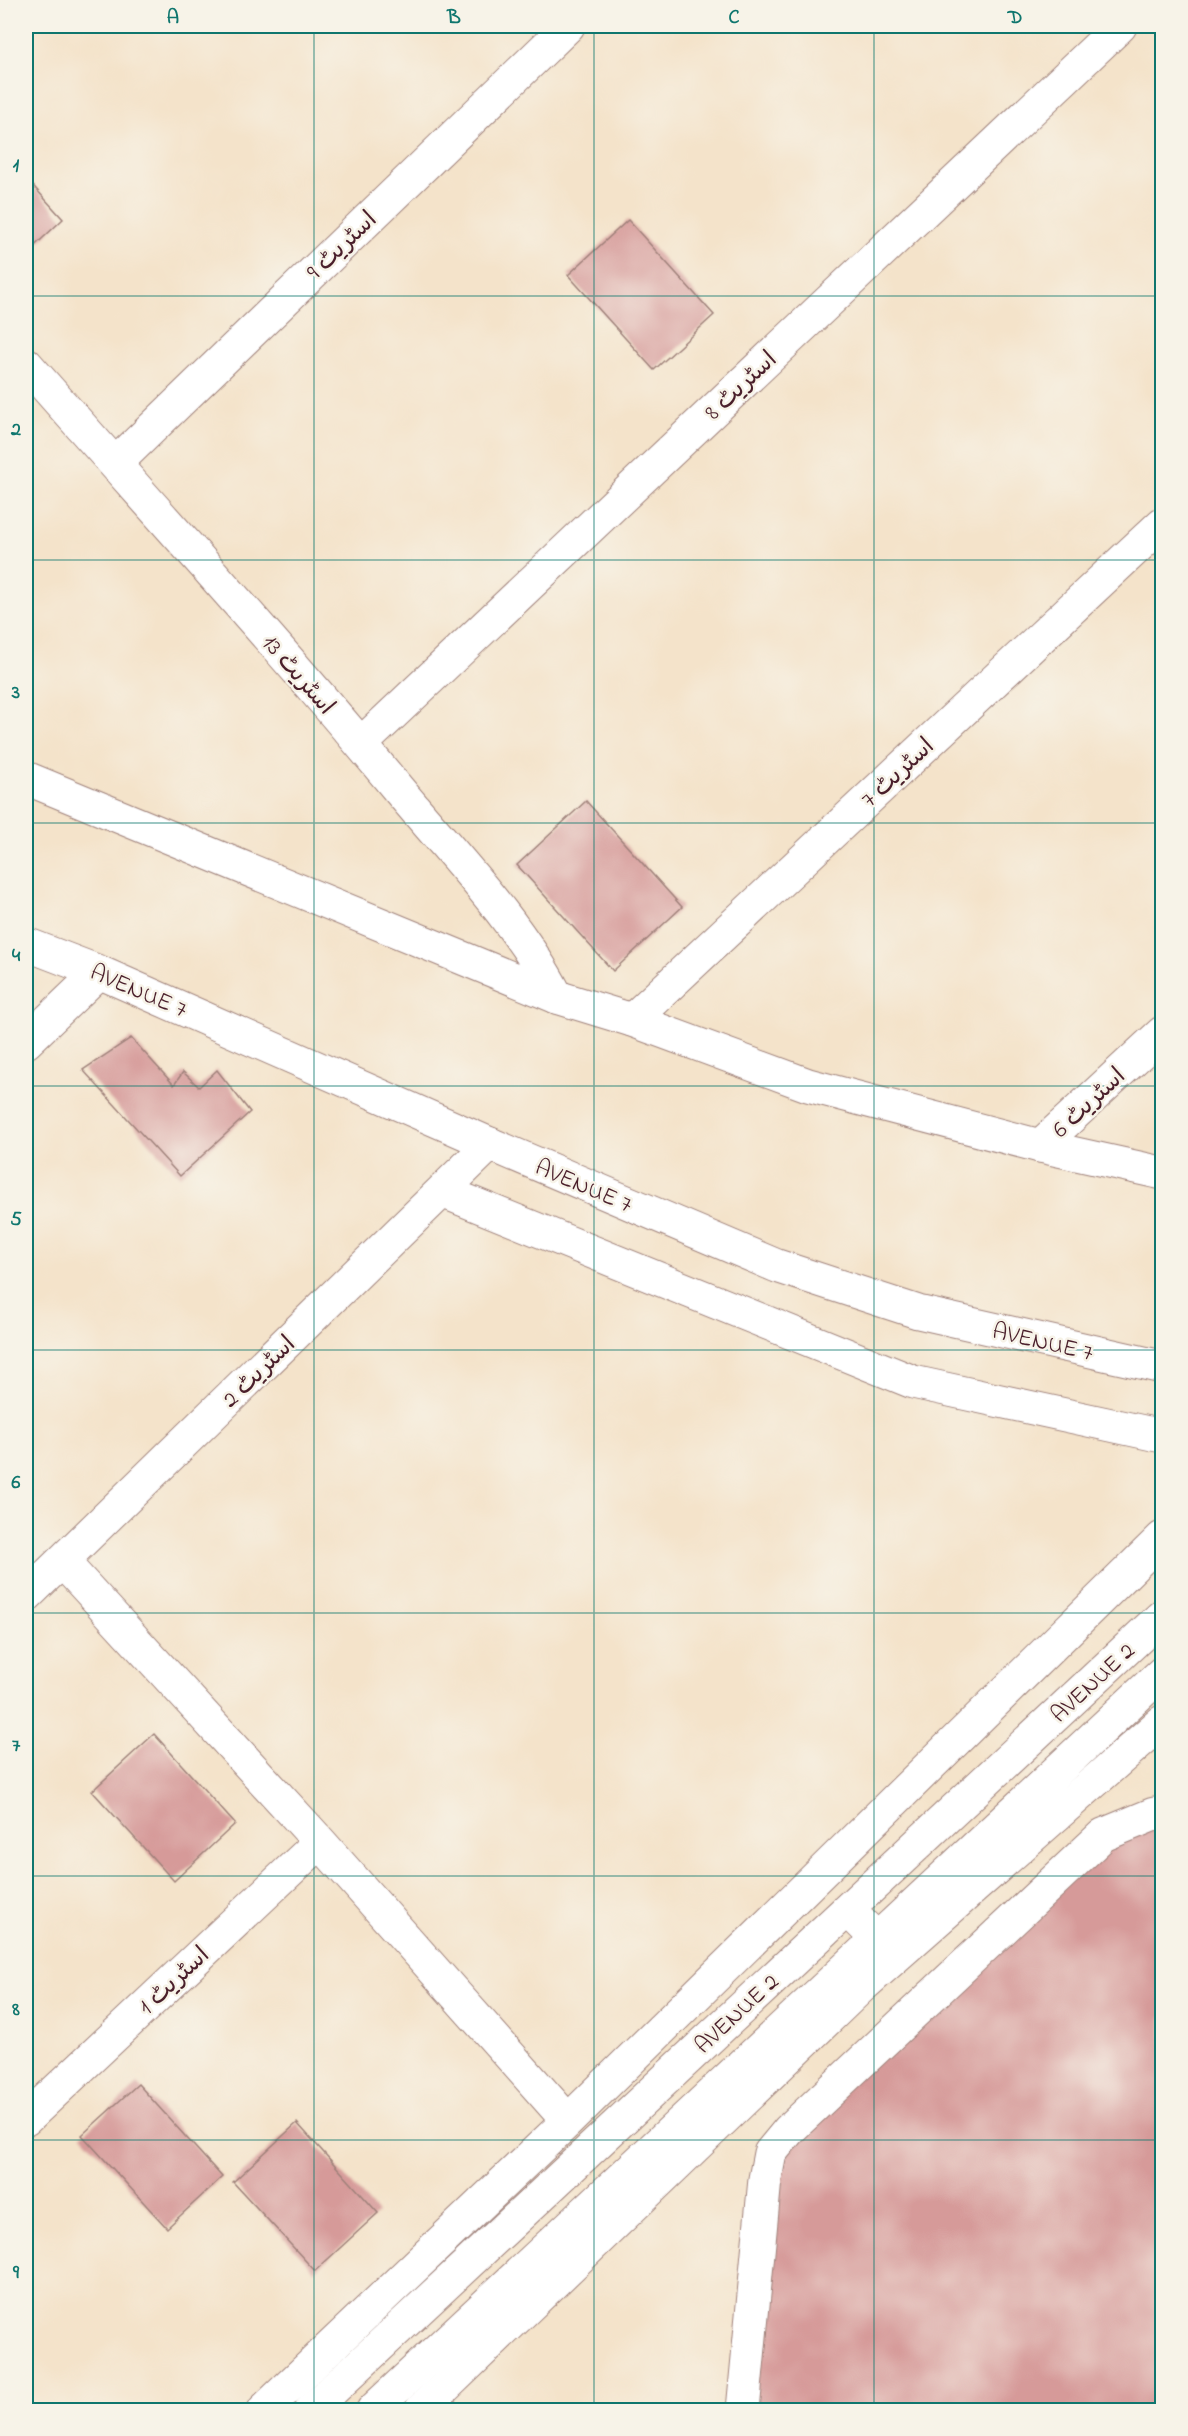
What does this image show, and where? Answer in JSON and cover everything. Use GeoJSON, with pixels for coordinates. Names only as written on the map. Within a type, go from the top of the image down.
{"type":"FeatureCollection","features":[{"type":"Feature","properties":{"kind":"street","name":"اسٹریٹ 9"},"geometry":{"type":"LineString","coordinates":[[115,464],[568,26]]}},
{"type":"Feature","properties":{"kind":"street","name":"اسٹریٹ 8"},"geometry":{"type":"LineString","coordinates":[[361,744],[1120,26]]}},
{"type":"Feature","properties":{"kind":"street","name":"اسٹریٹ 13"},"geometry":{"type":"LineString","coordinates":[[26,364],[361,744],[495,904],[539,963],[558,997]]}},
{"type":"Feature","properties":{"kind":"street","name":"اسٹریٹ 7"},"geometry":{"type":"LineString","coordinates":[[632,1020],[1162,524]]}},
{"type":"Feature","properties":{"kind":"street"},"geometry":{"type":"LineString","coordinates":[[26,778],[558,997],[632,1020],[808,1084],[1040,1146],[1162,1173]]}},
{"type":"Feature","properties":{"kind":"street","name":"AVENUE 7"},"geometry":{"type":"LineString","coordinates":[[26,945],[99,972],[490,1144],[777,1266],[918,1312],[1162,1367]]}},
{"type":"Feature","properties":{"kind":"street"},"geometry":{"type":"LineString","coordinates":[[26,1042],[99,972]]}},
{"type":"Feature","properties":{"kind":"street","name":"اسٹریٹ 6"},"geometry":{"type":"LineString","coordinates":[[1040,1146],[1162,1032]]}},
{"type":"Feature","properties":{"kind":"street","name":"اسٹریٹ 2"},"geometry":{"type":"LineString","coordinates":[[26,1596],[490,1144]]}},
{"type":"Feature","properties":{"kind":"street"},"geometry":{"type":"LineString","coordinates":[[442,1191],[913,1382],[1162,1436]]}},
{"type":"Feature","properties":{"kind":"street"},"geometry":{"type":"LineString","coordinates":[[264,2410],[568,2121],[1162,1538]]}},
{"type":"Feature","properties":{"kind":"street"},"geometry":{"type":"LineString","coordinates":[[63,1562],[320,1842],[568,2121]]}},
{"type":"Feature","properties":{"kind":"street","name":"AVENUE 2"},"geometry":{"type":"LineString","coordinates":[[311,2410],[1162,1616]]}},
{"type":"Feature","properties":{"kind":"street","name":"AVENUE 2"},"geometry":{"type":"LineString","coordinates":[[373,2410],[1162,1673]]}},
{"type":"Feature","properties":{"kind":"street"},"geometry":{"type":"LineString","coordinates":[[421,2410],[861,1987],[1162,1722]]}},
{"type":"Feature","properties":{"kind":"street"},"geometry":{"type":"LineString","coordinates":[[743,2410],[765,2179],[770,2153],[789,2130],[1103,1835],[1162,1813]]}},
{"type":"Feature","properties":{"kind":"street","name":"اسٹریٹ 1"},"geometry":{"type":"LineString","coordinates":[[26,2119],[320,1842]]}},
{"type":"Feature","properties":{"kind":"street"},"geometry":{"type":"LineString","coordinates":[[848,1910],[877,1939]]}},
{"type":"Feature","properties":{"kind":"building"},"geometry":{"type":"Polygon","coordinates":[[[26,178],[63,219],[26,254],[26,178]]]}},
{"type":"Feature","properties":{"kind":"building"},"geometry":{"type":"Polygon","coordinates":[[[628,220],[714,315],[654,370],[568,275],[628,220]]]}},
{"type":"Feature","properties":{"kind":"building"},"geometry":{"type":"Polygon","coordinates":[[[586,801],[682,907],[613,971],[517,865],[586,801]]]}},
{"type":"Feature","properties":{"kind":"building"},"geometry":{"type":"Polygon","coordinates":[[[131,1038],[174,1085],[183,1072],[199,1087],[217,1070],[250,1112],[180,1176],[83,1070],[131,1038]]]}},
{"type":"Feature","properties":{"kind":"building"},"geometry":{"type":"Polygon","coordinates":[[[154,1734],[235,1824],[174,1881],[92,1791],[154,1734]]]}},
{"type":"Feature","properties":{"kind":"building"},"geometry":{"type":"Polygon","coordinates":[[[1162,1813],[1162,2410],[743,2410],[770,2153],[1103,1835],[1162,1813]]]}},
{"type":"Feature","properties":{"kind":"building"},"geometry":{"type":"Polygon","coordinates":[[[138,2084],[222,2177],[167,2228],[82,2135],[138,2084]]]}},
{"type":"Feature","properties":{"kind":"building"},"geometry":{"type":"Polygon","coordinates":[[[297,2123],[378,2213],[315,2271],[233,2182],[297,2123]]]}}]}
